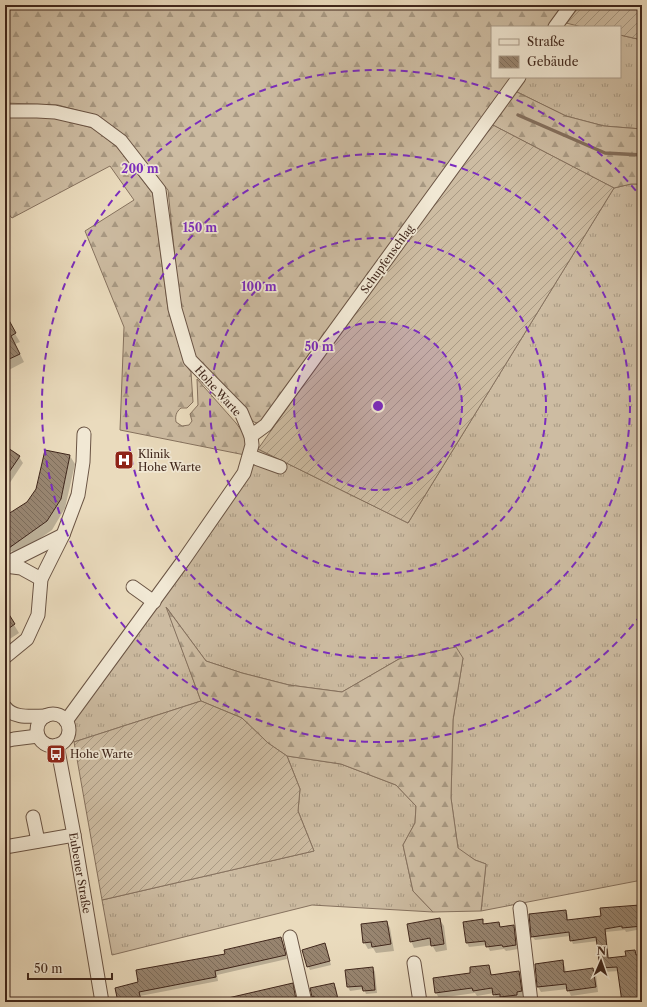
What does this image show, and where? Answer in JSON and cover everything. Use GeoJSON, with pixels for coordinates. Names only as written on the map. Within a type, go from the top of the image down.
{"type":"FeatureCollection","features":[{"type":"Feature","properties":{"kind":"street"},"geometry":{"type":"LineString","coordinates":[[556,26],[570,5]]}},
{"type":"Feature","properties":{"kind":"street","name":"Schupfenschlag"},"geometry":{"type":"LineString","coordinates":[[251,436],[266,425],[519,78]]}},
{"type":"Feature","properties":{"kind":"street"},"geometry":{"type":"LineString","coordinates":[[5,121],[37,110]]}},
{"type":"Feature","properties":{"kind":"street","name":"Hohe Warte"},"geometry":{"type":"LineString","coordinates":[[5,111],[37,110],[55,112],[94,122],[121,141],[159,190],[175,309],[190,360],[241,412],[251,436],[252,445],[244,473],[154,602],[66,721]]}},
{"type":"Feature","properties":{"kind":"street"},"geometry":{"type":"LineString","coordinates":[[5,657],[27,639],[38,615],[41,578],[63,535],[78,495],[83,462],[84,434]]}},
{"type":"Feature","properties":{"kind":"street"},"geometry":{"type":"LineString","coordinates":[[250,456],[280,468]]}},
{"type":"Feature","properties":{"kind":"street"},"geometry":{"type":"LineString","coordinates":[[5,565],[63,535]]}},
{"type":"Feature","properties":{"kind":"street"},"geometry":{"type":"LineString","coordinates":[[5,565],[21,568],[41,578]]}},
{"type":"Feature","properties":{"kind":"street"},"geometry":{"type":"LineString","coordinates":[[133,587],[154,602]]}},
{"type":"Feature","properties":{"kind":"street"},"geometry":{"type":"LineString","coordinates":[[5,707],[12,714],[23,716],[57,715],[66,721],[68,729],[67,737],[63,742],[57,745],[46,744],[38,736],[38,725],[46,716]]}},
{"type":"Feature","properties":{"kind":"street"},"geometry":{"type":"LineString","coordinates":[[5,741],[14,738],[38,736]]}},
{"type":"Feature","properties":{"kind":"street","name":"Eubener Straße"},"geometry":{"type":"LineString","coordinates":[[57,745],[74,835],[102,1002]]}},
{"type":"Feature","properties":{"kind":"street"},"geometry":{"type":"LineString","coordinates":[[33,817],[38,841]]}},
{"type":"Feature","properties":{"kind":"street"},"geometry":{"type":"LineString","coordinates":[[5,847],[74,835]]}},
{"type":"Feature","properties":{"kind":"street"},"geometry":{"type":"LineString","coordinates":[[520,908],[531,1002]]}},
{"type":"Feature","properties":{"kind":"street"},"geometry":{"type":"LineString","coordinates":[[290,937],[305,1002]]}},
{"type":"Feature","properties":{"kind":"street"},"geometry":{"type":"LineString","coordinates":[[414,963],[420,1002]]}},
{"type":"Feature","properties":{"kind":"green space"},"geometry":{"type":"Polygon","coordinates":[[[5,5],[565,5],[551,26],[491,26],[491,78],[514,78],[263,425],[254,422],[195,357],[180,308],[168,190],[125,138],[98,116],[58,105],[5,103],[5,5]]]}},
{"type":"Feature","properties":{"kind":"green space"},"geometry":{"type":"Polygon","coordinates":[[[579,5],[642,5],[642,40],[621,35],[621,26],[578,26],[566,23],[579,5]]]}},
{"type":"Feature","properties":{"kind":"green space"},"geometry":{"type":"Polygon","coordinates":[[[621,35],[642,40],[642,129],[604,126],[566,116],[515,91],[524,78],[621,78],[621,35]]]}},
{"type":"Feature","properties":{"kind":"green space"},"geometry":{"type":"Polygon","coordinates":[[[515,91],[566,116],[604,126],[642,129],[642,184],[631,184],[614,188],[489,123],[515,91]]]}},
{"type":"Feature","properties":{"kind":"green space"},"geometry":{"type":"Polygon","coordinates":[[[5,117],[52,117],[93,128],[117,147],[153,194],[168,309],[185,364],[191,372],[193,402],[187,408],[181,408],[178,411],[176,422],[182,426],[189,425],[192,421],[190,414],[198,405],[197,379],[236,423],[247,438],[245,455],[120,430],[124,327],[85,231],[134,200],[110,166],[12,218],[5,210],[5,117]]]}},
{"type":"Feature","properties":{"kind":"green space"},"geometry":{"type":"Polygon","coordinates":[[[489,123],[614,188],[408,523],[258,449],[489,123]]]}},
{"type":"Feature","properties":{"kind":"green space"},"geometry":{"type":"Polygon","coordinates":[[[631,184],[642,184],[642,880],[481,911],[486,864],[475,860],[458,849],[451,798],[453,720],[463,658],[399,659],[342,692],[289,685],[242,673],[206,661],[167,608],[201,701],[74,742],[67,724],[250,456],[258,449],[408,523],[614,188],[631,184]]]}},
{"type":"Feature","properties":{"kind":"green space"},"geometry":{"type":"Polygon","coordinates":[[[166,607],[206,661],[242,673],[289,685],[342,692],[399,659],[456,647],[463,658],[453,720],[451,798],[458,848],[475,860],[486,864],[481,911],[433,912],[413,891],[403,845],[415,823],[416,806],[396,785],[341,764],[287,756],[268,743],[242,718],[201,701],[166,607]]]}},
{"type":"Feature","properties":{"kind":"green space"},"geometry":{"type":"Polygon","coordinates":[[[201,701],[242,718],[268,743],[287,756],[300,789],[298,811],[314,851],[102,900],[74,742],[201,701]]]}},
{"type":"Feature","properties":{"kind":"green space"},"geometry":{"type":"Polygon","coordinates":[[[287,756],[341,764],[396,785],[416,806],[415,823],[403,845],[413,891],[433,912],[312,905],[112,955],[102,900],[314,851],[298,811],[300,789],[287,756]]]}},
{"type":"Feature","properties":{"kind":"building"},"geometry":{"type":"Polygon","coordinates":[[[5,313],[16,333],[11,336],[20,354],[5,361],[5,313]]]}},
{"type":"Feature","properties":{"kind":"building"},"geometry":{"type":"Polygon","coordinates":[[[8,448],[20,456],[5,478],[5,453],[8,448]]]}},
{"type":"Feature","properties":{"kind":"building"},"geometry":{"type":"Polygon","coordinates":[[[45,450],[70,455],[61,499],[47,521],[9,548],[5,542],[5,516],[27,502],[36,489],[45,450]]]}},
{"type":"Feature","properties":{"kind":"building"},"geometry":{"type":"Polygon","coordinates":[[[5,608],[15,624],[5,631],[5,608]]]}},
{"type":"Feature","properties":{"kind":"building"},"geometry":{"type":"Polygon","coordinates":[[[640,905],[642,926],[622,928],[622,926],[605,929],[608,958],[626,956],[625,951],[635,950],[636,955],[642,954],[642,1002],[622,1002],[617,967],[600,968],[596,937],[570,941],[569,932],[531,937],[529,914],[566,910],[567,920],[601,916],[600,908],[640,905]]]}},
{"type":"Feature","properties":{"kind":"building"},"geometry":{"type":"Polygon","coordinates":[[[440,918],[444,944],[431,946],[430,938],[410,942],[407,924],[440,918]]]}},
{"type":"Feature","properties":{"kind":"building"},"geometry":{"type":"Polygon","coordinates":[[[483,919],[483,924],[499,922],[500,927],[514,925],[516,945],[486,947],[485,941],[466,943],[463,922],[483,919]]]}},
{"type":"Feature","properties":{"kind":"building"},"geometry":{"type":"Polygon","coordinates":[[[387,921],[391,944],[372,947],[371,942],[363,943],[361,924],[387,921]]]}},
{"type":"Feature","properties":{"kind":"building"},"geometry":{"type":"Polygon","coordinates":[[[281,937],[286,955],[215,971],[216,977],[139,992],[141,1000],[133,1002],[118,1002],[115,988],[138,982],[136,970],[225,954],[224,950],[281,937]]]}},
{"type":"Feature","properties":{"kind":"building"},"geometry":{"type":"Polygon","coordinates":[[[325,943],[330,961],[307,967],[302,950],[325,943]]]}},
{"type":"Feature","properties":{"kind":"building"},"geometry":{"type":"Polygon","coordinates":[[[563,960],[564,972],[593,968],[596,987],[567,991],[566,984],[537,987],[535,964],[563,960]]]}},
{"type":"Feature","properties":{"kind":"building"},"geometry":{"type":"Polygon","coordinates":[[[489,965],[491,975],[519,971],[522,991],[517,992],[517,995],[500,997],[500,994],[493,995],[492,988],[473,991],[472,988],[435,993],[433,978],[470,973],[470,967],[489,965]]]}},
{"type":"Feature","properties":{"kind":"building"},"geometry":{"type":"Polygon","coordinates":[[[373,967],[375,990],[363,991],[362,986],[347,987],[345,970],[373,967]]]}},
{"type":"Feature","properties":{"kind":"building"},"geometry":{"type":"Polygon","coordinates":[[[293,983],[296,1000],[289,1002],[228,1002],[228,998],[293,983]]]}},
{"type":"Feature","properties":{"kind":"building"},"geometry":{"type":"Polygon","coordinates":[[[334,983],[338,999],[326,1002],[315,1002],[310,988],[334,983]]]}},
{"type":"Feature","properties":{"kind":"waterway"},"geometry":{"type":"LineString","coordinates":[[518,115],[605,153],[642,155]]}},
{"type":"Feature","properties":{"kind":"place","name":"Klinik Hohe Warte"},"geometry":{"type":"Point","coordinates":[124,460]}},
{"type":"Feature","properties":{"kind":"place","name":"Hohe Warte"},"geometry":{"type":"Point","coordinates":[56,754]}}]}
